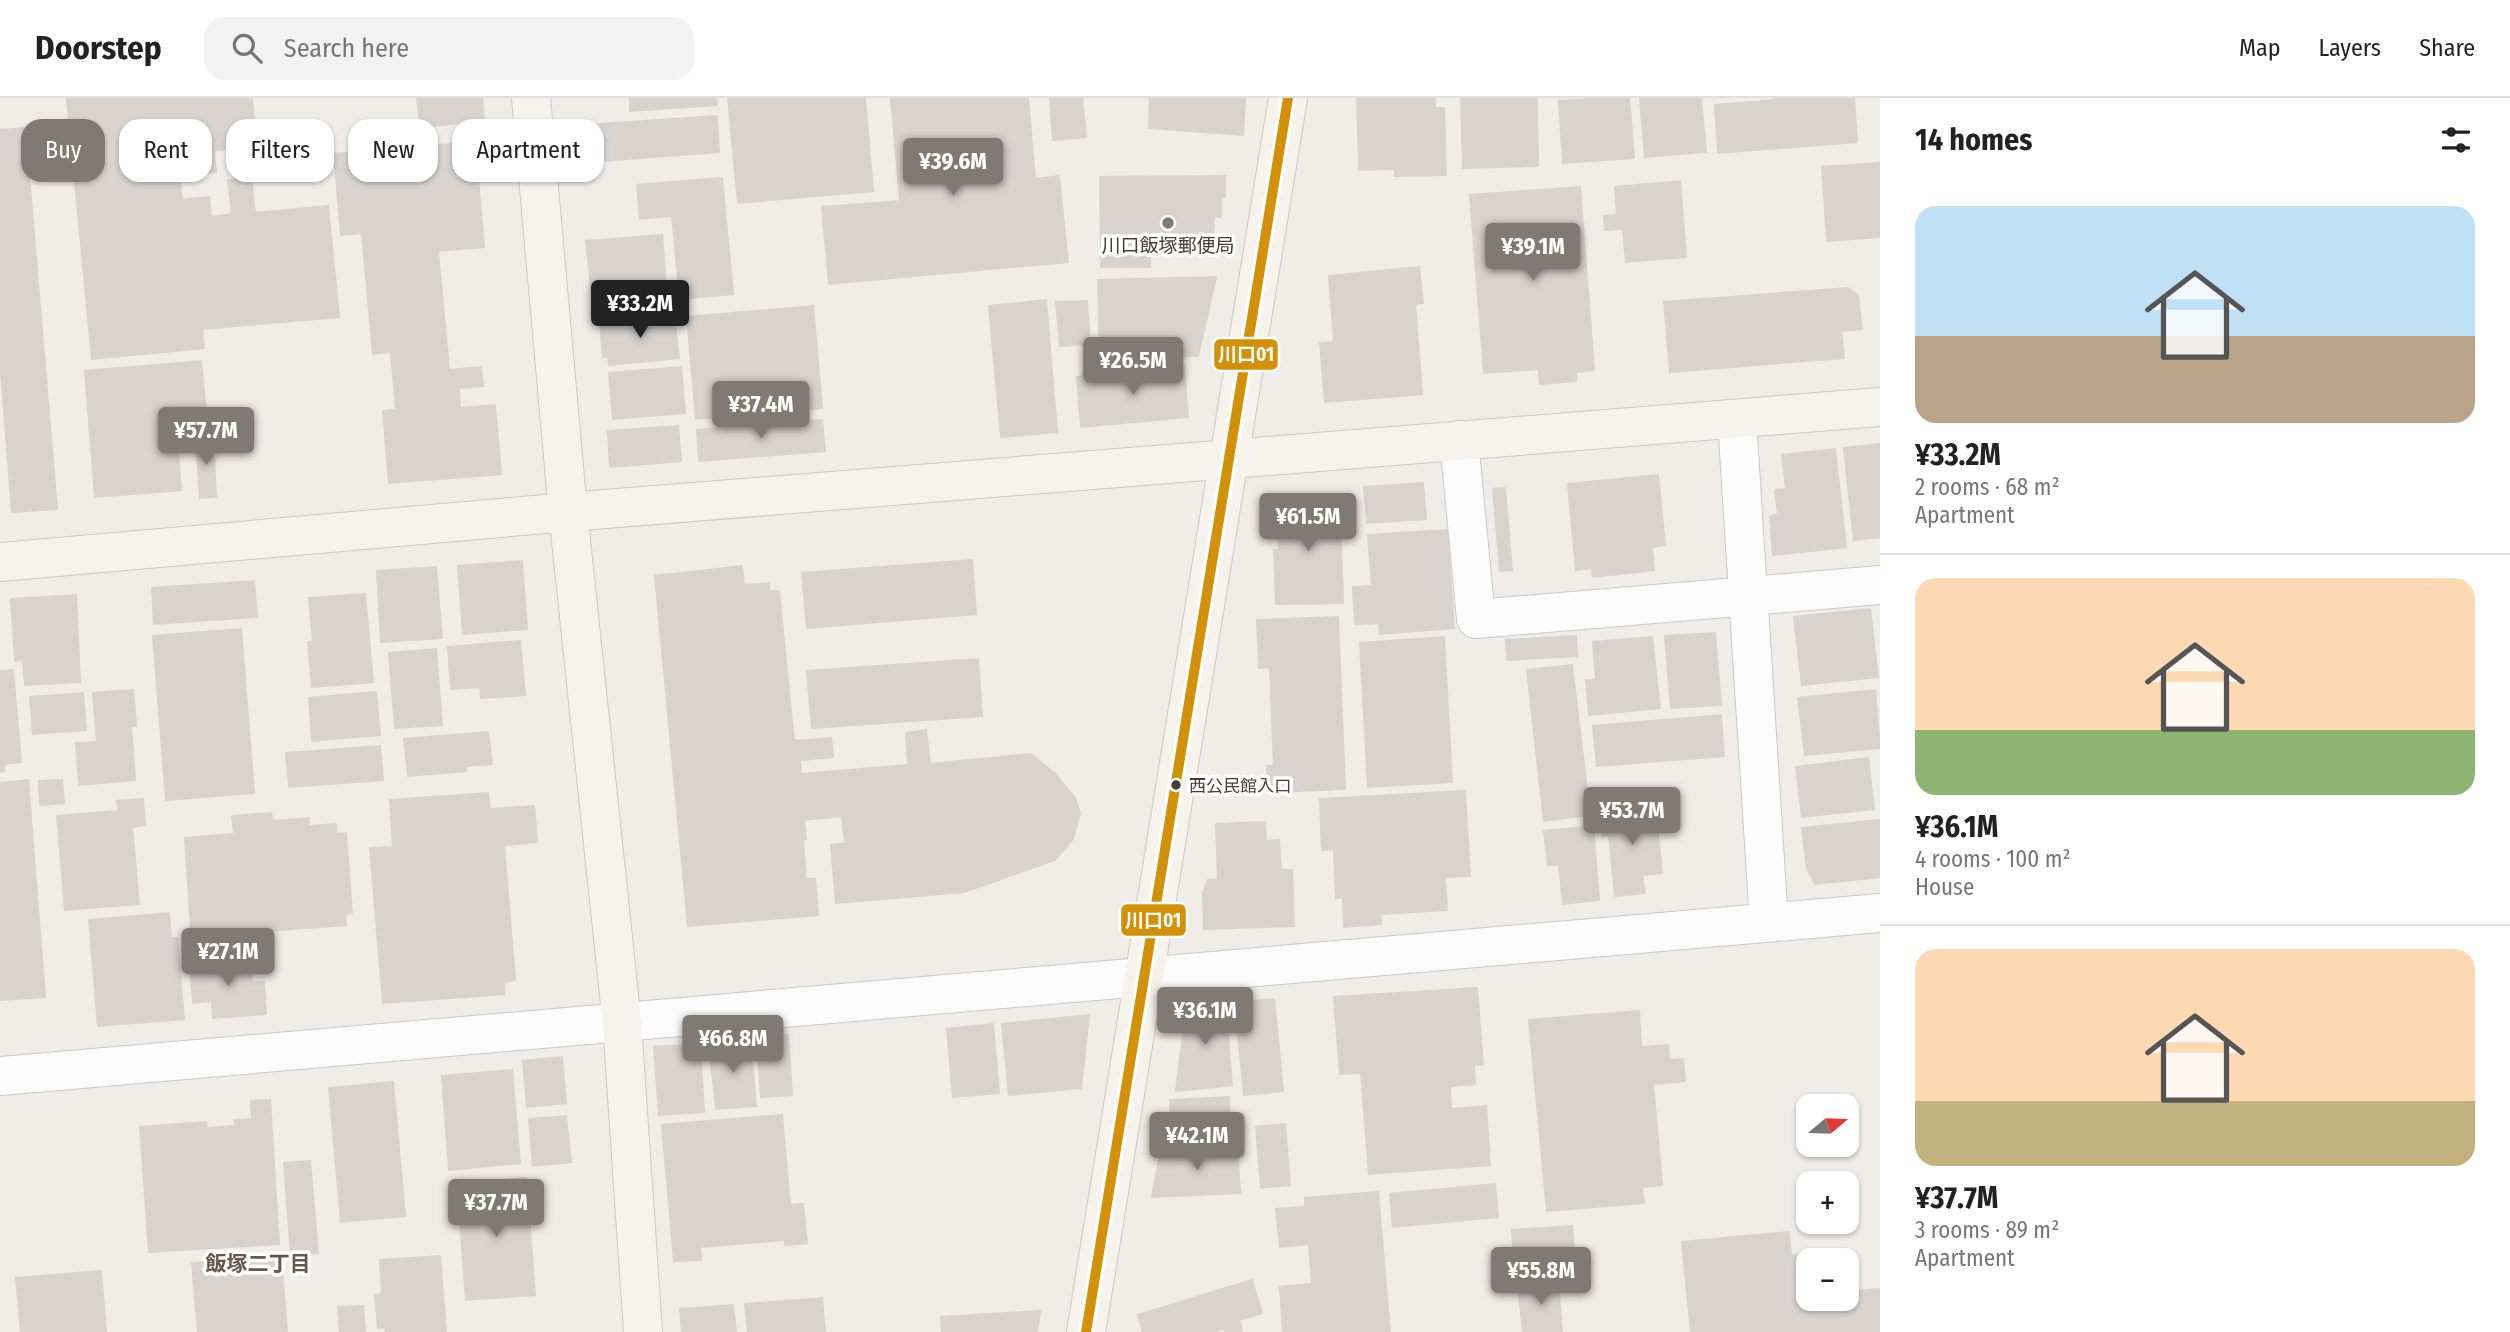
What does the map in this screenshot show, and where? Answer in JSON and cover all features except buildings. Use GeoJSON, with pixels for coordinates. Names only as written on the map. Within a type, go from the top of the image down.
{"type":"FeatureCollection","features":[{"type":"Feature","properties":{"kind":"street"},"geometry":{"type":"LineString","coordinates":[[531,98],[568,512],[622,1023],[643,1332]]}},
{"type":"Feature","properties":{"kind":"street"},"geometry":{"type":"LineString","coordinates":[[1086,1332],[1288,98]]}},
{"type":"Feature","properties":{"kind":"street"},"geometry":{"type":"LineString","coordinates":[[0,562],[568,512],[1880,407]]}},
{"type":"Feature","properties":{"kind":"street"},"geometry":{"type":"LineString","coordinates":[[1737,420],[1769,923]]}},
{"type":"Feature","properties":{"kind":"street"},"geometry":{"type":"LineString","coordinates":[[1459,440],[1476,619],[1880,585]]}},
{"type":"Feature","properties":{"kind":"street"},"geometry":{"type":"LineString","coordinates":[[0,1076],[1880,913]]}},
{"type":"Feature","properties":{"kind":"transit line","name":"川口01"},"geometry":{"type":"LineString","coordinates":[[1086,1332],[1288,98]]}},
{"type":"Feature","properties":{"kind":"place","name":"川口飯塚郵便局"},"geometry":{"type":"Point","coordinates":[1168,223]}},
{"type":"Feature","properties":{"kind":"place","name":"西公民館入口"},"geometry":{"type":"Point","coordinates":[1176,785]}},
{"type":"Feature","properties":{"kind":"district","name":"飯塚二丁目"},"geometry":{"type":"Point","coordinates":[258,1264]}}]}
